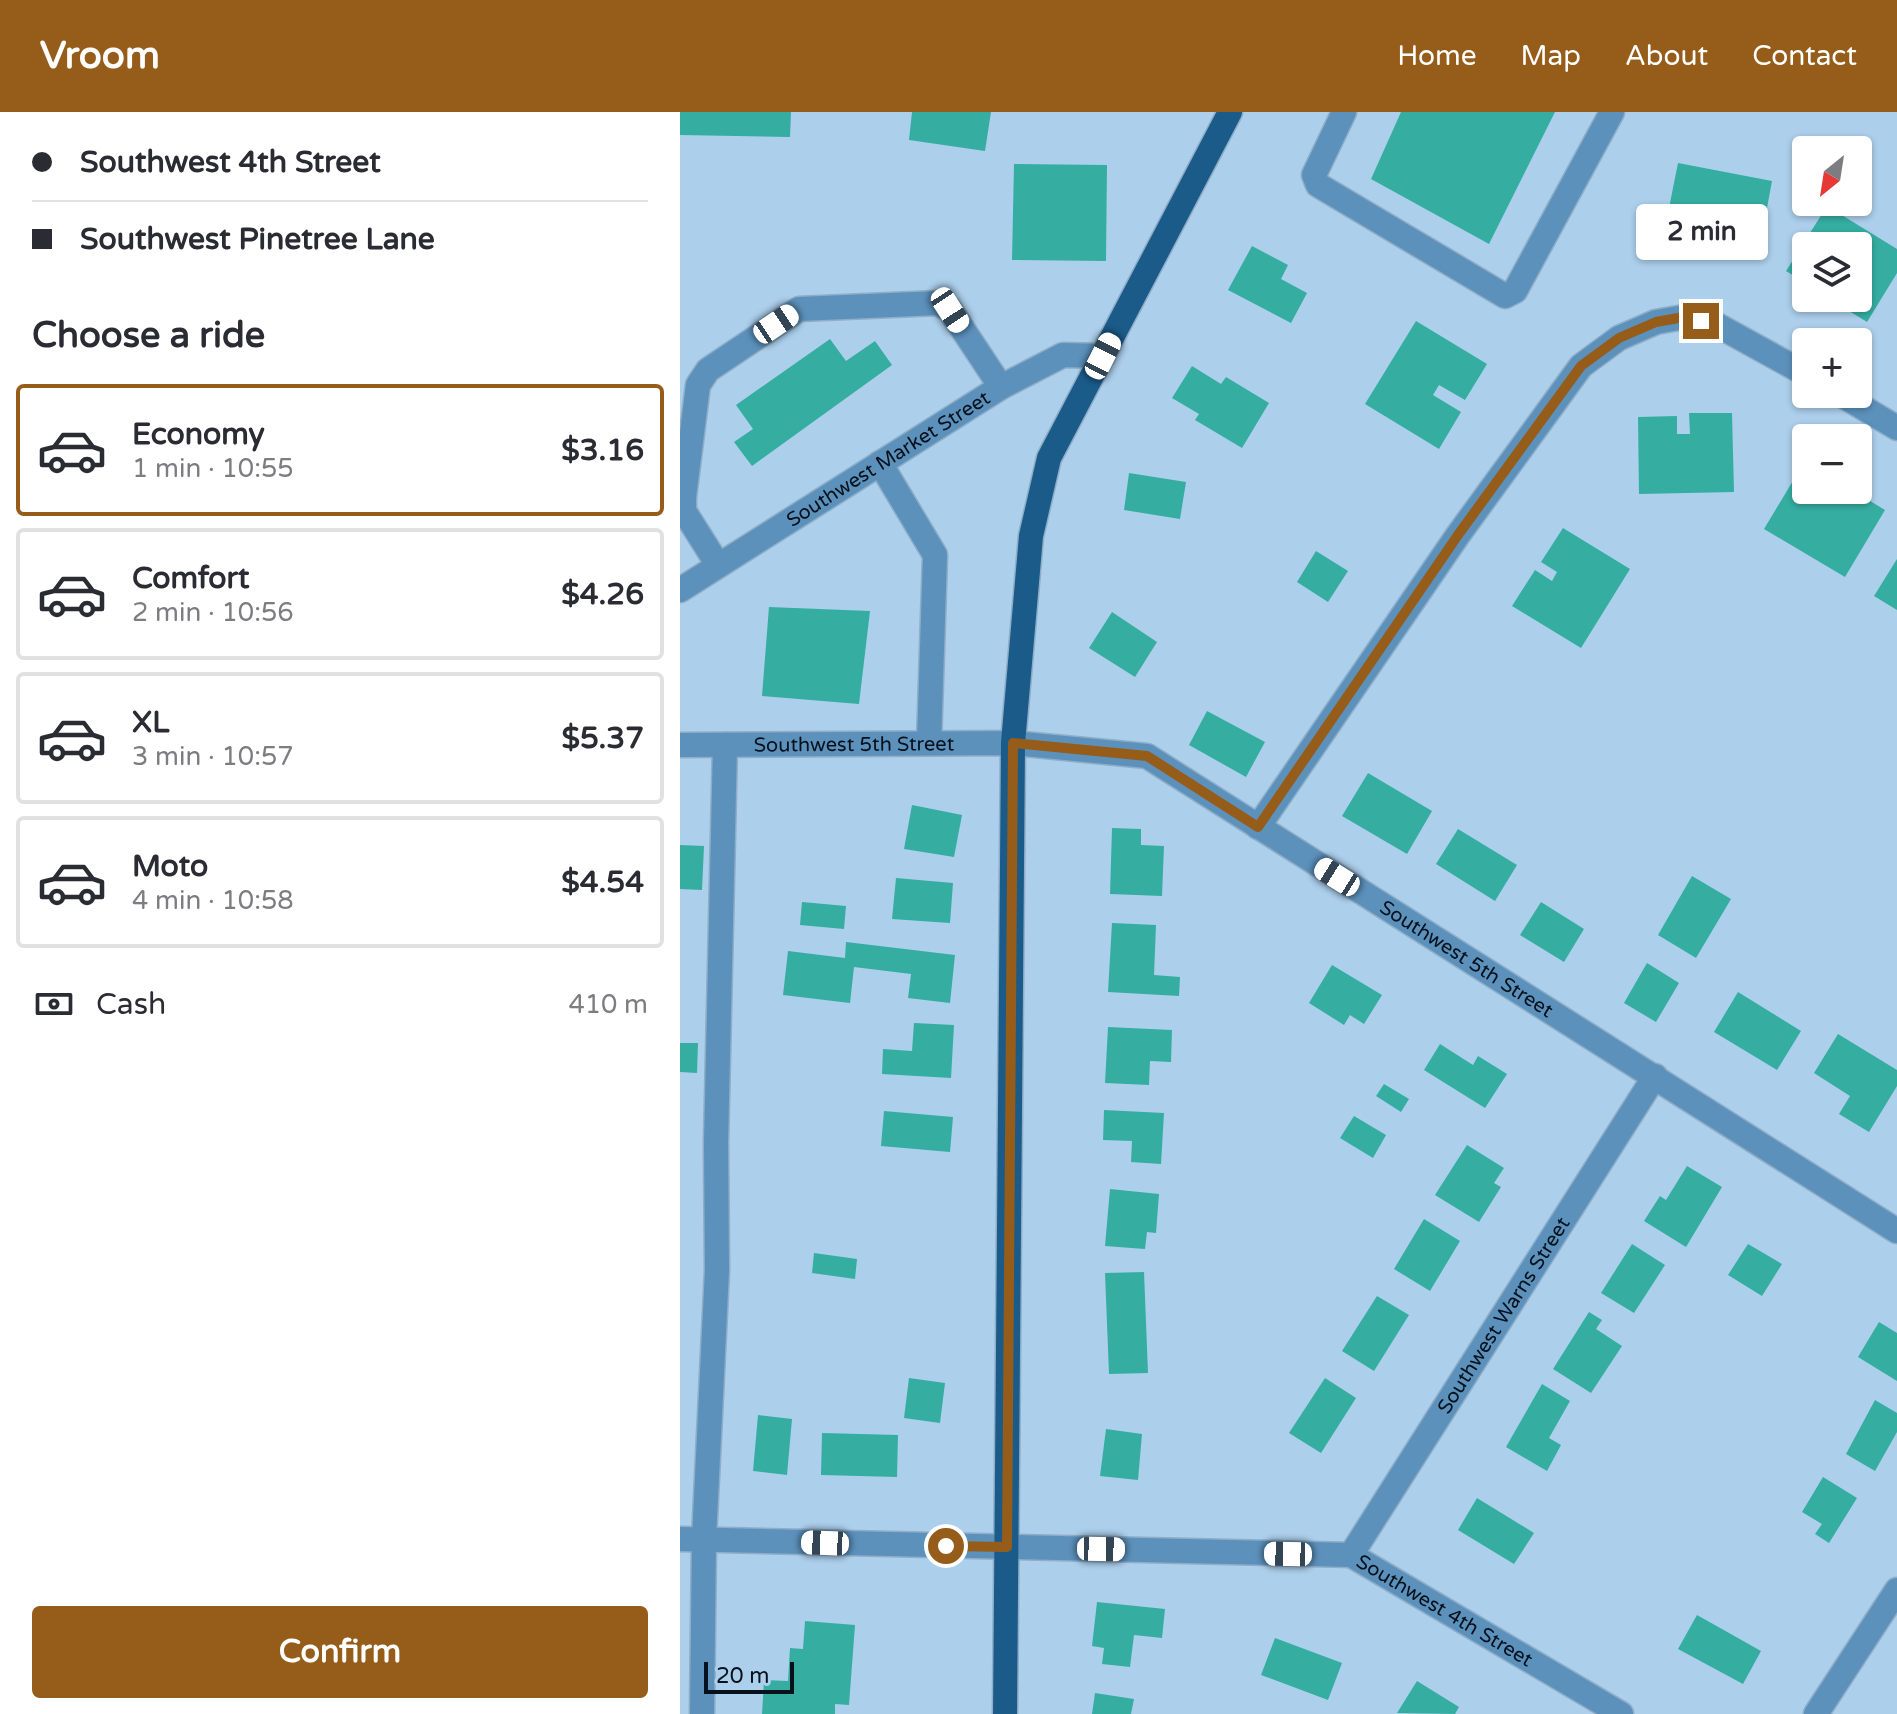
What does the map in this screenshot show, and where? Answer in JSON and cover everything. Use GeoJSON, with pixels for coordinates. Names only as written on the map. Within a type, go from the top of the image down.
{"type":"FeatureCollection","features":[{"type":"Feature","properties":{"kind":"main road"},"geometry":{"type":"LineString","coordinates":[[1005,1714],[1013,743],[1031,536],[1049,458],[1230,112]]}},
{"type":"Feature","properties":{"kind":"street"},"geometry":{"type":"LineString","coordinates":[[1344,112],[1314,175],[1318,185],[1505,296],[1515,291],[1612,112]]}},
{"type":"Feature","properties":{"kind":"street"},"geometry":{"type":"LineString","coordinates":[[718,565],[684,511],[698,385],[708,370],[799,309],[938,303],[950,310],[1001,387]]}},
{"type":"Feature","properties":{"kind":"street"},"geometry":{"type":"LineString","coordinates":[[1258,827],[1458,535],[1581,366],[1619,338],[1656,322],[1684,317],[1717,325],[1792,366]]}},
{"type":"Feature","properties":{"kind":"street","name":"Southwest Market Street"},"geometry":{"type":"LineString","coordinates":[[680,590],[1001,387],[1063,355],[1103,356]]}},
{"type":"Feature","properties":{"kind":"street"},"geometry":{"type":"LineString","coordinates":[[1863,408],[1897,428]]}},
{"type":"Feature","properties":{"kind":"street"},"geometry":{"type":"LineString","coordinates":[[880,463],[935,555],[929,743]]}},
{"type":"Feature","properties":{"kind":"street","name":"Southwest 5th Street"},"geometry":{"type":"LineString","coordinates":[[680,745],[1013,743],[1147,756],[1897,1231]]}},
{"type":"Feature","properties":{"kind":"street"},"geometry":{"type":"LineString","coordinates":[[702,1714],[692,1539],[717,1270],[716,1143],[725,745]]}},
{"type":"Feature","properties":{"kind":"street","name":"Southwest Warns Street"},"geometry":{"type":"LineString","coordinates":[[1351,1555],[1655,1076]]}},
{"type":"Feature","properties":{"kind":"street","name":"Southwest 4th Street"},"geometry":{"type":"LineString","coordinates":[[692,1539],[1351,1555],[1621,1714]]}},
{"type":"Feature","properties":{"kind":"street"},"geometry":{"type":"LineString","coordinates":[[1816,1714],[1897,1590]]}},
{"type":"Feature","properties":{"kind":"building"},"geometry":{"type":"Polygon","coordinates":[[[680,112],[791,112],[790,137],[680,135],[680,112]]]}},
{"type":"Feature","properties":{"kind":"building"},"geometry":{"type":"Polygon","coordinates":[[[912,112],[991,112],[985,151],[909,140],[912,112]]]}},
{"type":"Feature","properties":{"kind":"building"},"geometry":{"type":"Polygon","coordinates":[[[1401,112],[1555,112],[1489,244],[1371,179],[1401,112]]]}},
{"type":"Feature","properties":{"kind":"building"},"geometry":{"type":"Polygon","coordinates":[[[1678,163],[1772,181],[1758,257],[1688,243],[1690,233],[1665,228],[1678,163]]]}},
{"type":"Feature","properties":{"kind":"building"},"geometry":{"type":"Polygon","coordinates":[[[1014,164],[1107,165],[1106,261],[1012,260],[1014,164]]]}},
{"type":"Feature","properties":{"kind":"building"},"geometry":{"type":"Polygon","coordinates":[[[1821,216],[1843,216],[1869,232],[1811,232],[1821,216]]]}},
{"type":"Feature","properties":{"kind":"building"},"geometry":{"type":"Polygon","coordinates":[[[1872,234],[1897,249],[1897,273],[1867,322],[1851,312],[1872,312],[1872,234]]]}},
{"type":"Feature","properties":{"kind":"building"},"geometry":{"type":"Polygon","coordinates":[[[1252,246],[1288,265],[1281,279],[1307,293],[1291,323],[1228,290],[1252,246]]]}},
{"type":"Feature","properties":{"kind":"building"},"geometry":{"type":"Polygon","coordinates":[[[1416,321],[1487,364],[1465,400],[1439,385],[1433,395],[1461,412],[1439,449],[1365,404],[1416,321]]]}},
{"type":"Feature","properties":{"kind":"building"},"geometry":{"type":"Polygon","coordinates":[[[830,339],[846,361],[875,341],[892,365],[752,466],[734,442],[753,429],[736,405],[830,339]]]}},
{"type":"Feature","properties":{"kind":"building"},"geometry":{"type":"Polygon","coordinates":[[[1192,366],[1221,384],[1226,377],[1269,403],[1242,448],[1195,420],[1199,414],[1172,398],[1192,366]]]}},
{"type":"Feature","properties":{"kind":"building"},"geometry":{"type":"Polygon","coordinates":[[[1689,413],[1732,413],[1734,492],[1639,494],[1638,417],[1677,416],[1677,434],[1690,434],[1689,413]]]}},
{"type":"Feature","properties":{"kind":"building"},"geometry":{"type":"Polygon","coordinates":[[[1129,473],[1186,482],[1180,519],[1124,510],[1129,473]]]}},
{"type":"Feature","properties":{"kind":"building"},"geometry":{"type":"Polygon","coordinates":[[[1792,482],[1792,504],[1872,502],[1885,510],[1845,577],[1764,529],[1792,482]]]}},
{"type":"Feature","properties":{"kind":"building"},"geometry":{"type":"Polygon","coordinates":[[[1563,528],[1630,569],[1581,648],[1512,606],[1535,570],[1552,581],[1557,572],[1541,562],[1563,528]]]}},
{"type":"Feature","properties":{"kind":"building"},"geometry":{"type":"Polygon","coordinates":[[[1316,551],[1348,571],[1328,602],[1297,582],[1316,551]]]}},
{"type":"Feature","properties":{"kind":"building"},"geometry":{"type":"Polygon","coordinates":[[[1897,559],[1897,610],[1874,596],[1897,559]]]}},
{"type":"Feature","properties":{"kind":"building"},"geometry":{"type":"Polygon","coordinates":[[[769,607],[870,611],[859,704],[762,696],[769,607]]]}},
{"type":"Feature","properties":{"kind":"building"},"geometry":{"type":"Polygon","coordinates":[[[1112,612],[1157,642],[1135,677],[1089,648],[1112,612]]]}},
{"type":"Feature","properties":{"kind":"building"},"geometry":{"type":"Polygon","coordinates":[[[1207,711],[1265,742],[1246,777],[1189,745],[1207,711]]]}},
{"type":"Feature","properties":{"kind":"building"},"geometry":{"type":"Polygon","coordinates":[[[1368,773],[1432,811],[1407,854],[1342,816],[1368,773]]]}},
{"type":"Feature","properties":{"kind":"building"},"geometry":{"type":"Polygon","coordinates":[[[912,805],[962,815],[954,857],[904,849],[912,805]]]}},
{"type":"Feature","properties":{"kind":"building"},"geometry":{"type":"Polygon","coordinates":[[[1112,828],[1141,829],[1141,845],[1164,846],[1162,896],[1110,894],[1112,828]]]}},
{"type":"Feature","properties":{"kind":"building"},"geometry":{"type":"Polygon","coordinates":[[[1458,829],[1517,865],[1495,901],[1436,864],[1458,829]]]}},
{"type":"Feature","properties":{"kind":"building"},"geometry":{"type":"Polygon","coordinates":[[[680,845],[704,846],[702,890],[680,889],[680,845]]]}},
{"type":"Feature","properties":{"kind":"building"},"geometry":{"type":"Polygon","coordinates":[[[1692,876],[1731,899],[1696,958],[1658,935],[1692,876]]]}},
{"type":"Feature","properties":{"kind":"building"},"geometry":{"type":"Polygon","coordinates":[[[896,878],[953,883],[950,923],[892,919],[896,878]]]}},
{"type":"Feature","properties":{"kind":"building"},"geometry":{"type":"Polygon","coordinates":[[[802,902],[846,906],[844,929],[800,925],[802,902]]]}},
{"type":"Feature","properties":{"kind":"building"},"geometry":{"type":"Polygon","coordinates":[[[1541,902],[1584,929],[1564,962],[1520,935],[1541,902]]]}},
{"type":"Feature","properties":{"kind":"building"},"geometry":{"type":"Polygon","coordinates":[[[1112,923],[1156,925],[1154,975],[1180,977],[1179,996],[1108,992],[1112,923]]]}},
{"type":"Feature","properties":{"kind":"building"},"geometry":{"type":"Polygon","coordinates":[[[846,942],[955,955],[950,1003],[908,998],[911,974],[854,967],[850,1003],[783,995],[788,951],[845,958],[846,942]]]}},
{"type":"Feature","properties":{"kind":"building"},"geometry":{"type":"Polygon","coordinates":[[[1647,963],[1679,983],[1656,1022],[1624,1003],[1647,963]]]}},
{"type":"Feature","properties":{"kind":"building"},"geometry":{"type":"Polygon","coordinates":[[[1332,965],[1382,995],[1364,1024],[1350,1015],[1344,1025],[1309,1003],[1332,965]]]}},
{"type":"Feature","properties":{"kind":"building"},"geometry":{"type":"Polygon","coordinates":[[[1738,992],[1801,1031],[1777,1070],[1714,1032],[1738,992]]]}},
{"type":"Feature","properties":{"kind":"building"},"geometry":{"type":"Polygon","coordinates":[[[914,1023],[954,1025],[951,1078],[882,1074],[883,1049],[912,1051],[914,1023]]]}},
{"type":"Feature","properties":{"kind":"building"},"geometry":{"type":"Polygon","coordinates":[[[1108,1027],[1172,1030],[1171,1062],[1150,1061],[1149,1085],[1105,1083],[1108,1027]]]}},
{"type":"Feature","properties":{"kind":"building"},"geometry":{"type":"Polygon","coordinates":[[[1838,1034],[1897,1070],[1897,1086],[1869,1132],[1839,1114],[1850,1096],[1814,1073],[1838,1034]]]}},
{"type":"Feature","properties":{"kind":"building"},"geometry":{"type":"Polygon","coordinates":[[[680,1043],[698,1043],[697,1073],[680,1072],[680,1043]]]}},
{"type":"Feature","properties":{"kind":"building"},"geometry":{"type":"Polygon","coordinates":[[[1440,1044],[1473,1065],[1478,1056],[1507,1074],[1485,1108],[1424,1070],[1440,1044]]]}},
{"type":"Feature","properties":{"kind":"building"},"geometry":{"type":"Polygon","coordinates":[[[1384,1084],[1409,1099],[1401,1112],[1376,1096],[1384,1084]]]}},
{"type":"Feature","properties":{"kind":"building"},"geometry":{"type":"Polygon","coordinates":[[[1104,1110],[1164,1113],[1161,1164],[1131,1162],[1132,1141],[1103,1140],[1104,1110]]]}},
{"type":"Feature","properties":{"kind":"building"},"geometry":{"type":"Polygon","coordinates":[[[884,1111],[953,1117],[950,1152],[881,1146],[884,1111]]]}},
{"type":"Feature","properties":{"kind":"building"},"geometry":{"type":"Polygon","coordinates":[[[1354,1116],[1386,1135],[1373,1158],[1340,1138],[1354,1116]]]}},
{"type":"Feature","properties":{"kind":"building"},"geometry":{"type":"Polygon","coordinates":[[[1467,1145],[1504,1168],[1494,1183],[1501,1187],[1479,1222],[1435,1195],[1467,1145]]]}},
{"type":"Feature","properties":{"kind":"building"},"geometry":{"type":"Polygon","coordinates":[[[1687,1166],[1722,1187],[1686,1247],[1644,1221],[1660,1196],[1666,1200],[1687,1166]]]}},
{"type":"Feature","properties":{"kind":"building"},"geometry":{"type":"Polygon","coordinates":[[[1110,1189],[1159,1194],[1156,1233],[1147,1232],[1145,1249],[1105,1246],[1110,1189]]]}},
{"type":"Feature","properties":{"kind":"building"},"geometry":{"type":"Polygon","coordinates":[[[1424,1219],[1460,1241],[1430,1291],[1394,1269],[1424,1219]]]}},
{"type":"Feature","properties":{"kind":"building"},"geometry":{"type":"Polygon","coordinates":[[[1632,1244],[1665,1265],[1634,1313],[1601,1293],[1632,1244]]]}},
{"type":"Feature","properties":{"kind":"building"},"geometry":{"type":"Polygon","coordinates":[[[1748,1244],[1782,1264],[1762,1296],[1728,1275],[1748,1244]]]}},
{"type":"Feature","properties":{"kind":"building"},"geometry":{"type":"Polygon","coordinates":[[[814,1253],[857,1259],[855,1279],[812,1273],[814,1253]]]}},
{"type":"Feature","properties":{"kind":"building"},"geometry":{"type":"Polygon","coordinates":[[[1144,1272],[1148,1373],[1109,1374],[1105,1273],[1144,1272]]]}},
{"type":"Feature","properties":{"kind":"building"},"geometry":{"type":"Polygon","coordinates":[[[1377,1296],[1409,1315],[1374,1371],[1342,1351],[1377,1296]]]}},
{"type":"Feature","properties":{"kind":"building"},"geometry":{"type":"Polygon","coordinates":[[[1589,1312],[1602,1320],[1596,1329],[1622,1346],[1591,1393],[1553,1369],[1589,1312]]]}},
{"type":"Feature","properties":{"kind":"building"},"geometry":{"type":"Polygon","coordinates":[[[1879,1322],[1897,1333],[1897,1381],[1858,1357],[1879,1322]]]}},
{"type":"Feature","properties":{"kind":"building"},"geometry":{"type":"Polygon","coordinates":[[[909,1378],[945,1383],[940,1423],[904,1418],[909,1378]]]}},
{"type":"Feature","properties":{"kind":"building"},"geometry":{"type":"Polygon","coordinates":[[[1325,1378],[1356,1398],[1321,1453],[1289,1433],[1325,1378]]]}},
{"type":"Feature","properties":{"kind":"building"},"geometry":{"type":"Polygon","coordinates":[[[1542,1384],[1570,1401],[1549,1438],[1561,1445],[1547,1471],[1506,1447],[1542,1384]]]}},
{"type":"Feature","properties":{"kind":"building"},"geometry":{"type":"Polygon","coordinates":[[[1875,1400],[1897,1413],[1897,1432],[1875,1471],[1846,1454],[1875,1400]]]}},
{"type":"Feature","properties":{"kind":"building"},"geometry":{"type":"Polygon","coordinates":[[[758,1415],[792,1419],[787,1475],[753,1471],[758,1415]]]}},
{"type":"Feature","properties":{"kind":"building"},"geometry":{"type":"Polygon","coordinates":[[[1106,1429],[1142,1434],[1138,1480],[1100,1476],[1106,1429]]]}},
{"type":"Feature","properties":{"kind":"building"},"geometry":{"type":"Polygon","coordinates":[[[822,1433],[898,1435],[897,1477],[821,1475],[822,1433]]]}},
{"type":"Feature","properties":{"kind":"building"},"geometry":{"type":"Polygon","coordinates":[[[1823,1477],[1857,1498],[1829,1543],[1815,1534],[1822,1524],[1802,1512],[1823,1477]]]}},
{"type":"Feature","properties":{"kind":"building"},"geometry":{"type":"Polygon","coordinates":[[[1477,1498],[1534,1533],[1514,1564],[1458,1530],[1477,1498]]]}},
{"type":"Feature","properties":{"kind":"building"},"geometry":{"type":"Polygon","coordinates":[[[1097,1602],[1165,1609],[1162,1638],[1134,1635],[1130,1667],[1102,1664],[1104,1648],[1092,1646],[1097,1602]]]}},
{"type":"Feature","properties":{"kind":"building"},"geometry":{"type":"Polygon","coordinates":[[[1697,1615],[1761,1651],[1743,1684],[1678,1649],[1697,1615]]]}},
{"type":"Feature","properties":{"kind":"building"},"geometry":{"type":"Polygon","coordinates":[[[805,1621],[855,1625],[849,1705],[835,1704],[835,1714],[762,1714],[764,1680],[788,1681],[790,1648],[803,1649],[805,1621]]]}},
{"type":"Feature","properties":{"kind":"building"},"geometry":{"type":"Polygon","coordinates":[[[1275,1638],[1342,1663],[1328,1700],[1261,1675],[1275,1638]]]}},
{"type":"Feature","properties":{"kind":"building"},"geometry":{"type":"Polygon","coordinates":[[[1417,1681],[1459,1707],[1455,1714],[1397,1713],[1417,1681]]]}},
{"type":"Feature","properties":{"kind":"building"},"geometry":{"type":"Polygon","coordinates":[[[1095,1693],[1134,1699],[1131,1714],[1092,1714],[1095,1693]]]}},
{"type":"Feature","properties":{"kind":"route"},"geometry":{"type":"LineString","coordinates":[[946,1546],[1007,1547],[1013,743],[1147,756],[1258,827],[1458,535],[1581,366],[1619,338],[1656,322],[1684,317],[1701,321]]}}]}
